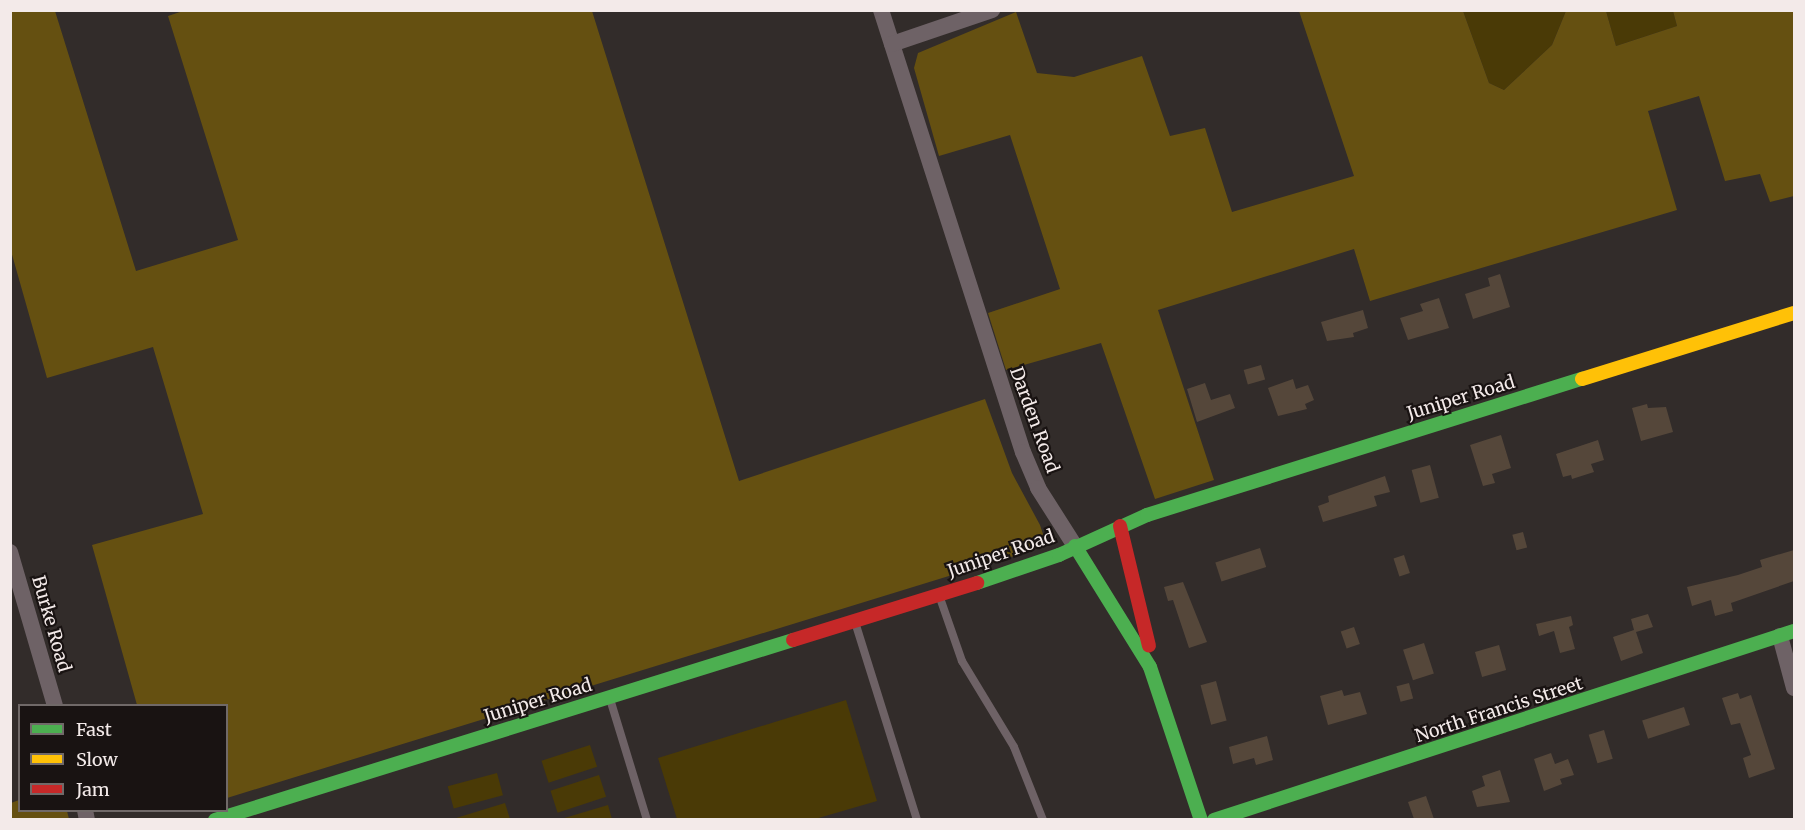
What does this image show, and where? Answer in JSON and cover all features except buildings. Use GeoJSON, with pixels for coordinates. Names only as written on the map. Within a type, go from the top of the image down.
{"type":"FeatureCollection","features":[{"type":"Feature","properties":{"kind":"street","name":"Darden Road"},"geometry":{"type":"LineString","coordinates":[[881,10],[1023,452],[1038,488],[1136,641],[1165,706],[1201,819]]}},
{"type":"Feature","properties":{"kind":"street"},"geometry":{"type":"LineString","coordinates":[[891,44],[992,10]]}},
{"type":"Feature","properties":{"kind":"street","name":"Juniper Road"},"geometry":{"type":"LineString","coordinates":[[215,819],[939,595],[1035,564],[1120,526],[1794,313]]}},
{"type":"Feature","properties":{"kind":"street"},"geometry":{"type":"LineString","coordinates":[[1120,526],[1130,579],[1165,706]]}},
{"type":"Feature","properties":{"kind":"street","name":"Burke Road"},"geometry":{"type":"LineString","coordinates":[[10,552],[55,704]]}},
{"type":"Feature","properties":{"kind":"street"},"geometry":{"type":"LineString","coordinates":[[1787,633],[1794,688]]}},
{"type":"Feature","properties":{"kind":"street","name":"North Francis Street"},"geometry":{"type":"LineString","coordinates":[[1214,819],[1787,633]]}},
{"type":"Feature","properties":{"kind":"lane"},"geometry":{"type":"LineString","coordinates":[[939,595],[962,661],[1014,747],[1043,819]]}},
{"type":"Feature","properties":{"kind":"lane"},"geometry":{"type":"LineString","coordinates":[[855,621],[917,819]]}},
{"type":"Feature","properties":{"kind":"lane"},"geometry":{"type":"LineString","coordinates":[[610,698],[647,819]]}},
{"type":"Feature","properties":{"kind":"shaded area"},"geometry":{"type":"Polygon","coordinates":[[[186,10],[592,11],[739,481],[985,399],[1012,473],[1040,525],[1043,534],[1040,544],[1027,552],[228,798],[228,704],[137,704],[92,545],[203,514],[153,347],[47,378],[11,251],[11,11],[55,11],[136,271],[238,240],[168,16],[186,10]]]}},
{"type":"Feature","properties":{"kind":"shaded area"},"geometry":{"type":"Polygon","coordinates":[[[1299,11],[1463,11],[1489,83],[1504,90],[1552,45],[1566,11],[1606,11],[1616,46],[1677,26],[1673,11],[1794,11],[1794,196],[1770,202],[1760,174],[1725,181],[1699,96],[1648,111],[1677,210],[1370,301],[1354,249],[1158,310],[1214,480],[1155,499],[1101,343],[1006,370],[988,313],[1060,289],[1010,135],[939,156],[914,68],[918,53],[1016,12],[1037,73],[1074,77],[1142,56],[1170,136],[1205,128],[1232,212],[1354,176],[1299,11]]]}},
{"type":"Feature","properties":{"kind":"shaded area"},"geometry":{"type":"Polygon","coordinates":[[[1463,11],[1566,11],[1552,45],[1504,90],[1489,83],[1463,11]]]}},
{"type":"Feature","properties":{"kind":"shaded area"},"geometry":{"type":"Polygon","coordinates":[[[1606,11],[1673,11],[1677,26],[1616,46],[1606,11]]]}},
{"type":"Feature","properties":{"kind":"shaded area"},"geometry":{"type":"Polygon","coordinates":[[[846,700],[877,801],[815,819],[677,819],[658,758],[846,700]]]}},
{"type":"Feature","properties":{"kind":"shaded area"},"geometry":{"type":"Polygon","coordinates":[[[590,745],[597,767],[549,783],[541,761],[590,745]]]}},
{"type":"Feature","properties":{"kind":"shaded area"},"geometry":{"type":"Polygon","coordinates":[[[497,773],[503,795],[454,808],[448,786],[497,773]]]}},
{"type":"Feature","properties":{"kind":"shaded area"},"geometry":{"type":"Polygon","coordinates":[[[599,775],[606,797],[558,813],[550,791],[599,775]]]}},
{"type":"Feature","properties":{"kind":"shaded area"},"geometry":{"type":"Polygon","coordinates":[[[18,800],[18,812],[67,812],[69,819],[11,819],[11,803],[18,800]]]}},
{"type":"Feature","properties":{"kind":"shaded area"},"geometry":{"type":"Polygon","coordinates":[[[505,803],[510,819],[456,818],[505,803]]]}},
{"type":"Feature","properties":{"kind":"shaded area"},"geometry":{"type":"Polygon","coordinates":[[[608,805],[612,819],[561,819],[608,805]]]}},
{"type":"Feature","properties":{"kind":"traffic: fast"},"geometry":{"type":"LineString","coordinates":[[977,583],[1059,555],[1147,515],[1582,379]]}},
{"type":"Feature","properties":{"kind":"traffic: fast"},"geometry":{"type":"LineString","coordinates":[[1075,546],[1150,667],[1201,820]]}},
{"type":"Feature","properties":{"kind":"traffic: fast"},"geometry":{"type":"LineString","coordinates":[[1214,820],[1794,631]]}},
{"type":"Feature","properties":{"kind":"traffic: fast"},"geometry":{"type":"LineString","coordinates":[[215,820],[793,640]]}},
{"type":"Feature","properties":{"kind":"traffic: slow"},"geometry":{"type":"LineString","coordinates":[[1582,379],[1794,313]]}},
{"type":"Feature","properties":{"kind":"traffic: jam"},"geometry":{"type":"LineString","coordinates":[[1120,526],[1149,646]]}},
{"type":"Feature","properties":{"kind":"traffic: jam"},"geometry":{"type":"LineString","coordinates":[[793,640],[977,583]]}}]}
